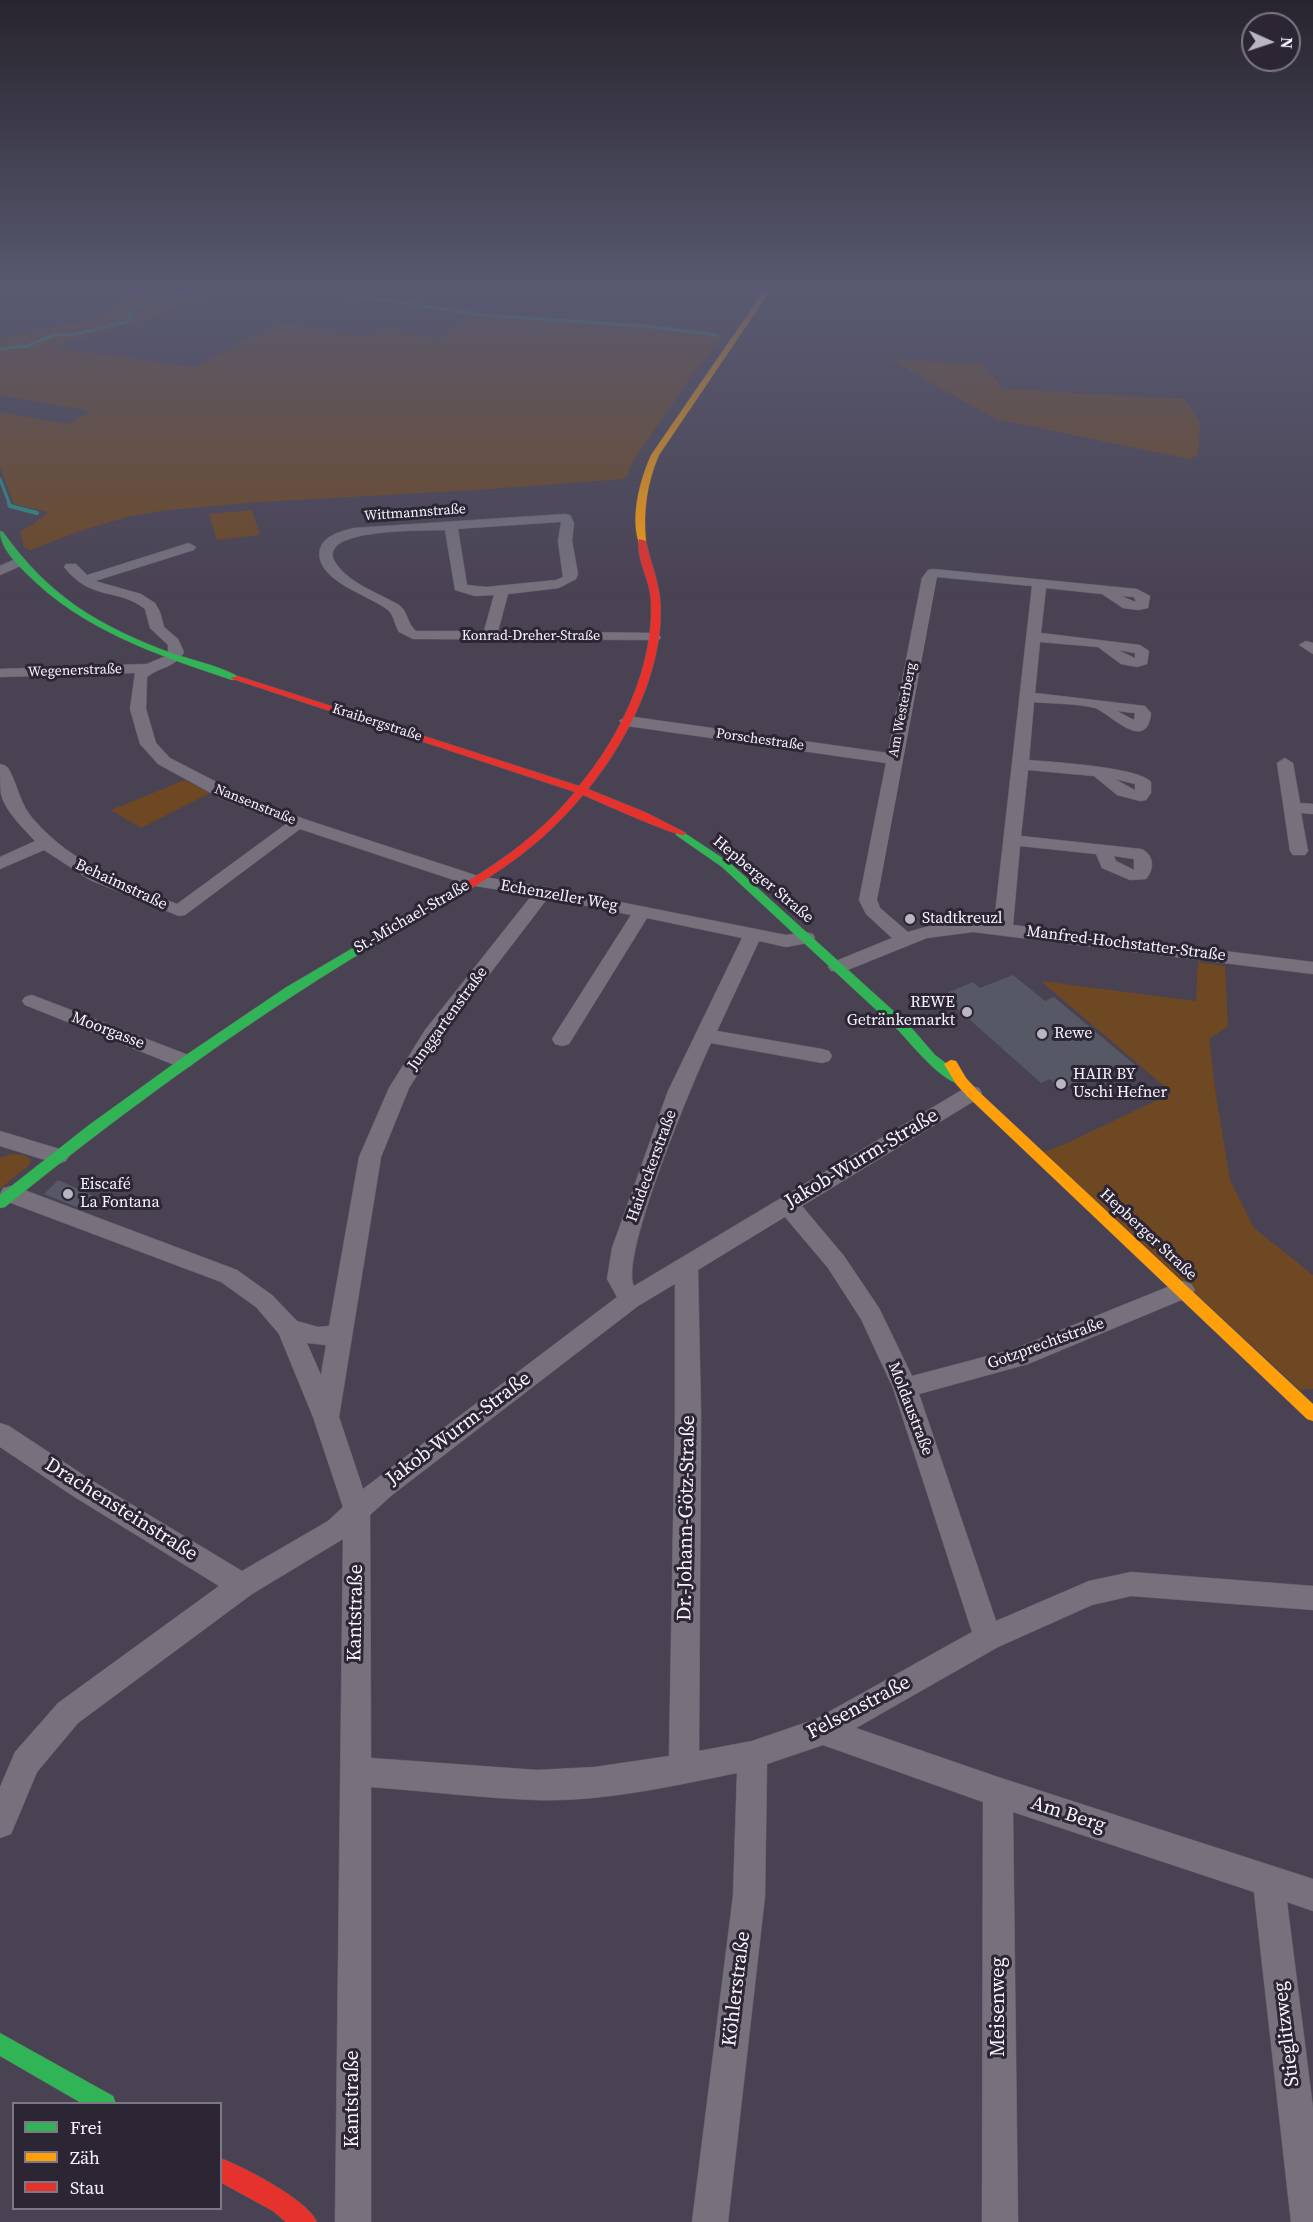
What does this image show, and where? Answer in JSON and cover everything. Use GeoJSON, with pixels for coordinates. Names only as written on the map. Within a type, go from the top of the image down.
{"type":"FeatureCollection","features":[{"type":"Feature","properties":{"kind":"street","name":"St.-Michael-Straße"},"geometry":{"type":"LineString","coordinates":[[6,1199],[58,1156],[184,1061],[337,960],[475,881],[535,840],[560,815],[627,721],[641,688],[654,637],[657,614],[641,521],[646,480],[654,458],[697,395]]}},
{"type":"Feature","properties":{"kind":"street","name":"Wittmannstraße"},"geometry":{"type":"LineString","coordinates":[[408,634],[404,630],[397,610],[363,591],[333,569],[327,561],[329,545],[335,539],[354,532],[565,518],[568,524],[565,541],[571,574],[569,579],[559,584],[502,590]]}},
{"type":"Feature","properties":{"kind":"street"},"geometry":{"type":"LineString","coordinates":[[451,526],[460,586],[466,591],[476,592],[502,590],[490,636]]}},
{"type":"Feature","properties":{"kind":"street","name":"Kraibergstraße"},"geometry":{"type":"LineString","coordinates":[[0,534],[10,553],[53,594],[94,622],[174,658],[580,790]]}},
{"type":"Feature","properties":{"kind":"street"},"geometry":{"type":"LineString","coordinates":[[86,580],[189,547]]}},
{"type":"Feature","properties":{"kind":"street"},"geometry":{"type":"LineString","coordinates":[[0,571],[18,562]]}},
{"type":"Feature","properties":{"kind":"street"},"geometry":{"type":"LineString","coordinates":[[71,567],[86,580],[103,589],[128,595],[149,605],[154,613],[153,621],[174,642],[177,651],[174,658],[149,668]]}},
{"type":"Feature","properties":{"kind":"street","name":"Am Westerberg"},"geometry":{"type":"LineString","coordinates":[[904,938],[872,910],[868,900],[929,578],[933,573],[1039,584]]}},
{"type":"Feature","properties":{"kind":"street"},"geometry":{"type":"LineString","coordinates":[[1004,928],[1039,584],[1106,590]]}},
{"type":"Feature","properties":{"kind":"street","name":"Konrad-Dreher-Straße"},"geometry":{"type":"LineString","coordinates":[[408,634],[654,637]]}},
{"type":"Feature","properties":{"kind":"street"},"geometry":{"type":"LineString","coordinates":[[1032,637],[1104,645]]}},
{"type":"Feature","properties":{"kind":"street"},"geometry":{"type":"LineString","coordinates":[[1313,641],[1306,645],[1313,650]]}},
{"type":"Feature","properties":{"kind":"street","name":"Wegenerstraße"},"geometry":{"type":"LineString","coordinates":[[0,673],[149,668]]}},
{"type":"Feature","properties":{"kind":"street","name":"Nansenstraße"},"geometry":{"type":"LineString","coordinates":[[149,668],[140,676],[138,709],[148,744],[164,761],[226,794],[298,823],[475,881]]}},
{"type":"Feature","properties":{"kind":"street"},"geometry":{"type":"LineString","coordinates":[[1028,698],[1102,705]]}},
{"type":"Feature","properties":{"kind":"street","name":"Porschestraße"},"geometry":{"type":"LineString","coordinates":[[627,721],[893,759]]}},
{"type":"Feature","properties":{"kind":"street"},"geometry":{"type":"LineString","coordinates":[[1285,763],[1299,851]]}},
{"type":"Feature","properties":{"kind":"street"},"geometry":{"type":"LineString","coordinates":[[1020,764],[1100,773]]}},
{"type":"Feature","properties":{"kind":"street","name":"Behaimstraße"},"geometry":{"type":"LineString","coordinates":[[1,776],[15,805],[32,831],[45,843],[80,869],[124,890],[179,911],[298,823]]}},
{"type":"Feature","properties":{"kind":"street","name":"Hepberger Straße"},"geometry":{"type":"LineString","coordinates":[[580,790],[643,815],[681,834],[726,865],[903,1028],[918,1047],[937,1065],[967,1087],[1313,1414]]}},
{"type":"Feature","properties":{"kind":"street"},"geometry":{"type":"LineString","coordinates":[[1292,807],[1313,809]]}},
{"type":"Feature","properties":{"kind":"street"},"geometry":{"type":"LineString","coordinates":[[1012,840],[1104,850]]}},
{"type":"Feature","properties":{"kind":"street"},"geometry":{"type":"LineString","coordinates":[[0,864],[45,843]]}},
{"type":"Feature","properties":{"kind":"street","name":"Echenzeller Weg"},"geometry":{"type":"LineString","coordinates":[[475,881],[544,892],[786,941],[806,938]]}},
{"type":"Feature","properties":{"kind":"street","name":"Junggartenstraße"},"geometry":{"type":"LineString","coordinates":[[326,1417],[370,1157],[399,1088],[432,1035],[544,892]]}},
{"type":"Feature","properties":{"kind":"street","name":"Echenzeller Weg"},"geometry":{"type":"LineString","coordinates":[[562,1039],[642,912]]}},
{"type":"Feature","properties":{"kind":"street","name":"Manfred-Hochstatter-Straße"},"geometry":{"type":"LineString","coordinates":[[838,967],[904,938],[946,927],[973,926],[1004,928],[1313,968]]}},
{"type":"Feature","properties":{"kind":"street","name":"Haideckerstraße"},"geometry":{"type":"LineString","coordinates":[[630,1300],[620,1279],[623,1248],[678,1091],[753,935]]}},
{"type":"Feature","properties":{"kind":"street","name":"Moorgasse"},"geometry":{"type":"LineString","coordinates":[[32,1001],[184,1061]]}},
{"type":"Feature","properties":{"kind":"street"},"geometry":{"type":"LineString","coordinates":[[704,1035],[822,1056]]}},
{"type":"Feature","properties":{"kind":"street","name":"Jakob-Wurm-Straße"},"geometry":{"type":"LineString","coordinates":[[0,1823],[26,1762],[68,1713],[242,1585],[337,1529],[383,1487],[630,1300],[787,1204],[967,1087]]}},
{"type":"Feature","properties":{"kind":"street"},"geometry":{"type":"LineString","coordinates":[[1,1140],[58,1156]]}},
{"type":"Feature","properties":{"kind":"street","name":"Kantstraße"},"geometry":{"type":"LineString","coordinates":[[6,1199],[229,1276],[264,1302],[289,1329],[326,1417],[357,1510],[352,2222]]}},
{"type":"Feature","properties":{"kind":"street","name":"Moldaustraße"},"geometry":{"type":"LineString","coordinates":[[787,1204],[836,1262],[865,1306],[905,1388],[988,1638]]}},
{"type":"Feature","properties":{"kind":"street","name":"Dr.-Johann-Götz-Straße"},"geometry":{"type":"LineString","coordinates":[[684,1769],[688,1413],[686,1267]]}},
{"type":"Feature","properties":{"kind":"street","name":"Gotzprechtstraße"},"geometry":{"type":"LineString","coordinates":[[905,1388],[1018,1357],[1183,1290]]}},
{"type":"Feature","properties":{"kind":"street"},"geometry":{"type":"LineString","coordinates":[[289,1329],[318,1336],[341,1334]]}},
{"type":"Feature","properties":{"kind":"street","name":"Drachensteinstraße"},"geometry":{"type":"LineString","coordinates":[[0,1433],[82,1488],[242,1585]]}},
{"type":"Feature","properties":{"kind":"street","name":"Felsenstraße"},"geometry":{"type":"LineString","coordinates":[[354,1771],[537,1785],[595,1782],[684,1769],[752,1755],[823,1731],[988,1638],[1089,1593],[1131,1584],[1313,1598]]}},
{"type":"Feature","properties":{"kind":"street","name":"Am Berg"},"geometry":{"type":"LineString","coordinates":[[823,1731],[998,1792],[1313,1895]]}},
{"type":"Feature","properties":{"kind":"street","name":"Köhlerstraße"},"geometry":{"type":"LineString","coordinates":[[710,2222],[749,1896],[752,1755]]}},
{"type":"Feature","properties":{"kind":"street","name":"Meisenweg"},"geometry":{"type":"LineString","coordinates":[[998,1792],[1000,2222]]}},
{"type":"Feature","properties":{"kind":"street","name":"Stieglitzweg"},"geometry":{"type":"LineString","coordinates":[[1269,1881],[1309,2222]]}},
{"type":"Feature","properties":{"kind":"street"},"geometry":{"type":"LineString","coordinates":[[0,2044],[103,2102]]}},
{"type":"Feature","properties":{"kind":"street"},"geometry":{"type":"LineString","coordinates":[[222,2170],[280,2203],[305,2222]]}},
{"type":"Feature","properties":{"kind":"shaded area"},"geometry":{"type":"Polygon","coordinates":[[[0,395],[679,395],[633,461],[627,476],[622,479],[168,510],[130,516],[83,530],[30,550],[24,547],[20,531],[34,524],[48,512],[14,504],[0,467],[0,412],[68,424],[91,411],[0,395]]]}},
{"type":"Feature","properties":{"kind":"shaded area"},"geometry":{"type":"Polygon","coordinates":[[[952,395],[1106,395],[1184,399],[1200,423],[1198,455],[1189,459],[996,419],[952,395]]]}},
{"type":"Feature","properties":{"kind":"shaded area"},"geometry":{"type":"Polygon","coordinates":[[[252,510],[260,535],[217,540],[209,514],[252,510]]]}},
{"type":"Feature","properties":{"kind":"shaded area"},"geometry":{"type":"Polygon","coordinates":[[[185,780],[210,793],[141,828],[111,810],[185,780]]]}},
{"type":"Feature","properties":{"kind":"shaded area"},"geometry":{"type":"Polygon","coordinates":[[[1198,962],[1225,966],[1228,1026],[1209,1039],[1230,1180],[1254,1228],[1313,1275],[1313,1389],[1300,1390],[1043,1152],[1065,1144],[1172,1093],[1041,981],[1196,1001],[1198,962]]]}},
{"type":"Feature","properties":{"kind":"shaded area"},"geometry":{"type":"Polygon","coordinates":[[[11,1154],[24,1155],[31,1160],[29,1165],[0,1189],[0,1158],[11,1154]]]}},
{"type":"Feature","properties":{"kind":"building","name":"Rewe"},"geometry":{"type":"Polygon","coordinates":[[[1013,975],[1045,1001],[1054,997],[1140,1069],[1123,1076],[1112,1066],[1062,1089],[1050,1079],[1041,1083],[942,995],[973,982],[980,988],[1013,975]]]}},
{"type":"Feature","properties":{"kind":"building","name":"Eiscafé La Fontana"},"geometry":{"type":"Polygon","coordinates":[[[58,1180],[92,1195],[79,1208],[44,1194],[58,1180]]]}},
{"type":"Feature","properties":{"kind":"waterway"},"geometry":{"type":"LineString","coordinates":[[0,479],[10,505]]}},
{"type":"Feature","properties":{"kind":"waterway"},"geometry":{"type":"LineString","coordinates":[[9,504],[37,513]]}},
{"type":"Feature","properties":{"kind":"traffic: fast"},"geometry":{"type":"LineString","coordinates":[[0,534],[21,563],[45,588],[73,609],[135,642],[235,678]]}},
{"type":"Feature","properties":{"kind":"traffic: fast"},"geometry":{"type":"LineString","coordinates":[[680,833],[726,865],[904,1028],[930,1058],[961,1081]]}},
{"type":"Feature","properties":{"kind":"traffic: fast"},"geometry":{"type":"LineString","coordinates":[[0,1203],[190,1058],[340,959],[392,929]]}},
{"type":"Feature","properties":{"kind":"traffic: fast"},"geometry":{"type":"LineString","coordinates":[[0,2044],[102,2102]]}},
{"type":"Feature","properties":{"kind":"traffic: slow"},"geometry":{"type":"LineString","coordinates":[[642,541],[642,497],[647,475],[655,455],[696,395]]}},
{"type":"Feature","properties":{"kind":"traffic: slow"},"geometry":{"type":"LineString","coordinates":[[951,1064],[961,1081],[972,1093],[1313,1414]]}},
{"type":"Feature","properties":{"kind":"traffic: jam"},"geometry":{"type":"LineString","coordinates":[[392,929],[496,869],[538,837],[590,780],[612,747],[631,712],[645,676],[654,639],[656,603],[642,541]]}},
{"type":"Feature","properties":{"kind":"traffic: jam"},"geometry":{"type":"LineString","coordinates":[[235,678],[572,787],[643,815],[680,833]]}},
{"type":"Feature","properties":{"kind":"traffic: jam"},"geometry":{"type":"LineString","coordinates":[[222,2170],[281,2203],[305,2222]]}},
{"type":"Feature","properties":{"kind":"place","name":"Stadtkreuzl"},"geometry":{"type":"Point","coordinates":[910,919]}},
{"type":"Feature","properties":{"kind":"place","name":"REWE Getränkemarkt"},"geometry":{"type":"Point","coordinates":[967,1012]}},
{"type":"Feature","properties":{"kind":"place","name":"Rewe"},"geometry":{"type":"Point","coordinates":[1042,1034]}},
{"type":"Feature","properties":{"kind":"place","name":"HAIR BY Uschi Hefner"},"geometry":{"type":"Point","coordinates":[1061,1084]}},
{"type":"Feature","properties":{"kind":"place","name":"Eiscafé La Fontana"},"geometry":{"type":"Point","coordinates":[68,1194]}}]}
